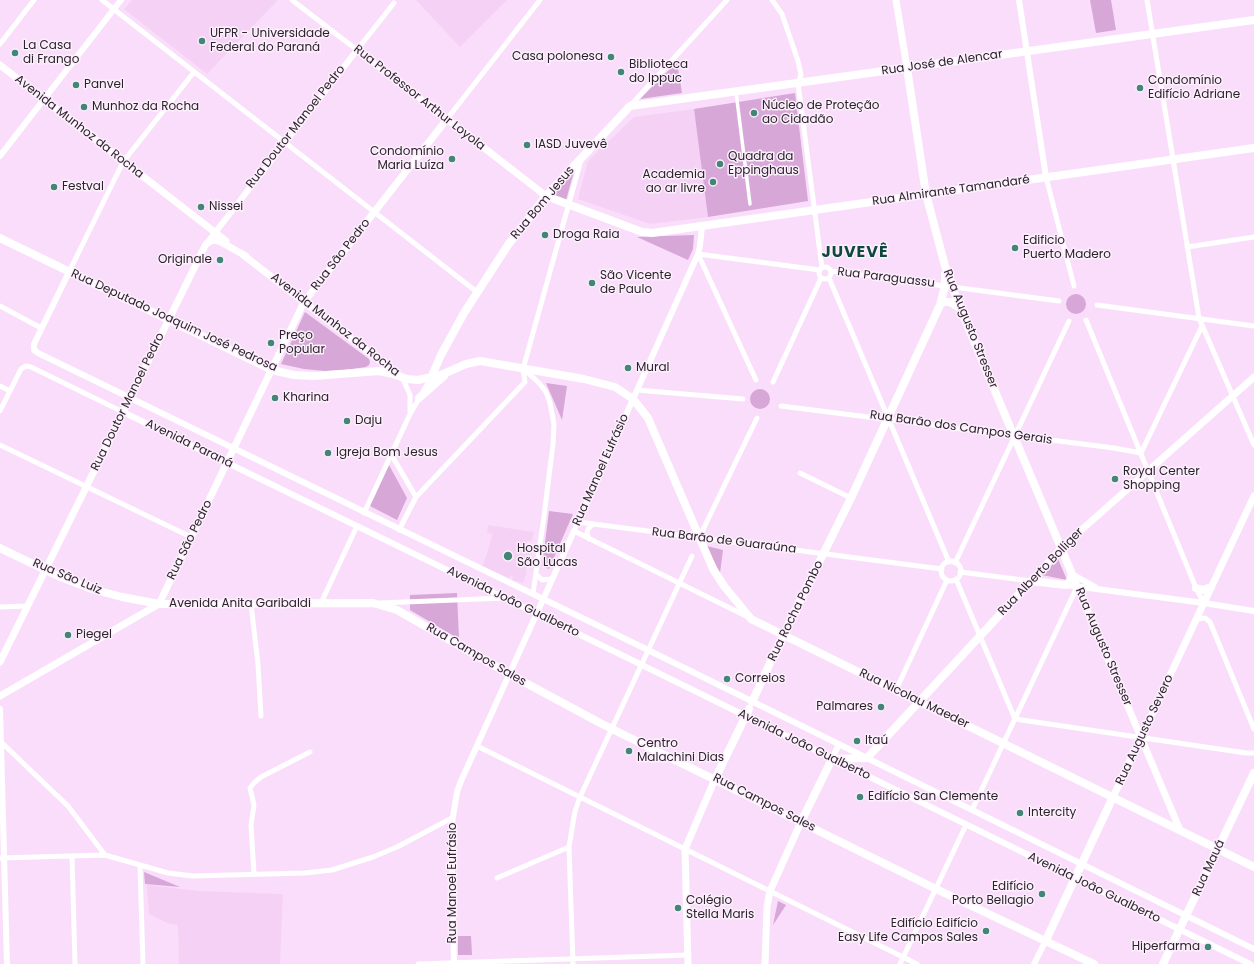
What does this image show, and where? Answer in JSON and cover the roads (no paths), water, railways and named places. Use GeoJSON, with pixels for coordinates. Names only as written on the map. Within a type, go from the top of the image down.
{"type":"FeatureCollection","features":[{"type":"Feature","properties":{"kind":"main road","name":"Rua Augusto Stresser"},"geometry":{"type":"LineString","coordinates":[[896,0],[926,194],[945,266]]}},
{"type":"Feature","properties":{"kind":"main road","name":"Rua José de Alencar"},"geometry":{"type":"LineString","coordinates":[[630,106],[1254,20]]}},
{"type":"Feature","properties":{"kind":"main road","name":"Avenida Munhoz da Rocha"},"geometry":{"type":"LineString","coordinates":[[0,65],[123,162],[402,377],[418,380],[431,378],[450,372],[466,364],[480,361],[523,369]]}},
{"type":"Feature","properties":{"kind":"main road","name":"Rua Bom Jesus"},"geometry":{"type":"LineString","coordinates":[[431,378],[444,349],[477,292],[508,245],[546,196],[630,106]]}},
{"type":"Feature","properties":{"kind":"main road","name":"Rua Professor Arthur Loyola"},"geometry":{"type":"LineString","coordinates":[[447,119],[546,196]]}},
{"type":"Feature","properties":{"kind":"main road","name":"Rua São Pedro"},"geometry":{"type":"LineString","coordinates":[[159,604],[304,302],[447,119]]}},
{"type":"Feature","properties":{"kind":"main road","name":"Rua Almirante Tamandaré"},"geometry":{"type":"LineString","coordinates":[[568,204],[647,233],[1254,148]]}},
{"type":"Feature","properties":{"kind":"main road"},"geometry":{"type":"LineString","coordinates":[[546,196],[568,204]]}},
{"type":"Feature","properties":{"kind":"main road","name":"Rua Deputado Joaquim José Pedrosa"},"geometry":{"type":"LineString","coordinates":[[0,238],[168,321],[272,370],[294,375],[314,376],[379,371],[402,377]]}},
{"type":"Feature","properties":{"kind":"main road"},"geometry":{"type":"LineString","coordinates":[[206,244],[210,241],[216,240],[246,256]]}},
{"type":"Feature","properties":{"kind":"main road","name":"Rua Doutor Manoel Pedro"},"geometry":{"type":"LineString","coordinates":[[0,662],[206,244]]}},
{"type":"Feature","properties":{"kind":"main road","name":"Rua Rocha Pombo"},"geometry":{"type":"LineString","coordinates":[[688,964],[685,849],[783,635],[852,498],[949,286],[945,266]]}},
{"type":"Feature","properties":{"kind":"main road","name":"Rua Augusto Stresser"},"geometry":{"type":"LineString","coordinates":[[949,286],[960,308],[1180,830]]}},
{"type":"Feature","properties":{"kind":"main road"},"geometry":{"type":"LineString","coordinates":[[940,305],[944,302],[950,302],[960,308]]}},
{"type":"Feature","properties":{"kind":"main road"},"geometry":{"type":"LineString","coordinates":[[523,369],[604,383],[620,390],[633,399],[644,412],[652,425],[710,564],[724,586],[751,619]]}},
{"type":"Feature","properties":{"kind":"main road"},"geometry":{"type":"LineString","coordinates":[[419,398],[450,372]]}},
{"type":"Feature","properties":{"kind":"main road","name":"Rua Alberto Bolliger"},"geometry":{"type":"LineString","coordinates":[[867,758],[1061,548],[1254,377]]}},
{"type":"Feature","properties":{"kind":"main road","name":"Rua Augusto Severo"},"geometry":{"type":"LineString","coordinates":[[1046,940],[1254,496]]}},
{"type":"Feature","properties":{"kind":"main road","name":"Rua São Luiz"},"geometry":{"type":"LineString","coordinates":[[0,548],[74,582],[107,594],[159,604]]}},
{"type":"Feature","properties":{"kind":"main road"},"geometry":{"type":"LineString","coordinates":[[1041,582],[1039,576],[1042,569]]}},
{"type":"Feature","properties":{"kind":"main road","name":"Rua Augusto Stresser"},"geometry":{"type":"LineString","coordinates":[[1066,585],[1070,581],[1072,574]]}},
{"type":"Feature","properties":{"kind":"main road"},"geometry":{"type":"LineString","coordinates":[[1031,581],[1066,585]]}},
{"type":"Feature","properties":{"kind":"main road"},"geometry":{"type":"LineString","coordinates":[[1196,588],[1203,590],[1211,587]]}},
{"type":"Feature","properties":{"kind":"main road","name":"Avenida Anita Garibaldi"},"geometry":{"type":"LineString","coordinates":[[0,696],[159,604],[373,603]]}},
{"type":"Feature","properties":{"kind":"main road","name":"Rua Campos Sales"},"geometry":{"type":"LineString","coordinates":[[373,603],[387,606],[406,614],[509,674],[612,728],[936,889],[1094,964]]}},
{"type":"Feature","properties":{"kind":"main road","name":"Rua Nicolau Maeder"},"geometry":{"type":"LineString","coordinates":[[751,619],[1254,867]]}},
{"type":"Feature","properties":{"kind":"main road"},"geometry":{"type":"LineString","coordinates":[[765,964],[767,907],[770,891],[801,822],[832,759],[867,758]]}},
{"type":"Feature","properties":{"kind":"main road","name":"Rua Mauá"},"geometry":{"type":"LineString","coordinates":[[1163,964],[1254,773]]}},
{"type":"Feature","properties":{"kind":"street"},"geometry":{"type":"LineString","coordinates":[[0,44],[34,0]]}},
{"type":"Feature","properties":{"kind":"street"},"geometry":{"type":"LineString","coordinates":[[102,0],[477,292]]}},
{"type":"Feature","properties":{"kind":"street"},"geometry":{"type":"LineString","coordinates":[[0,156],[121,0]]}},
{"type":"Feature","properties":{"kind":"street","name":"Rua Professor Arthur Loyola"},"geometry":{"type":"LineString","coordinates":[[292,0],[447,119]]}},
{"type":"Feature","properties":{"kind":"street","name":"Rua São Pedro"},"geometry":{"type":"LineString","coordinates":[[447,119],[540,0]]}},
{"type":"Feature","properties":{"kind":"street","name":"Rua Bom Jesus"},"geometry":{"type":"LineString","coordinates":[[630,106],[727,0]]}},
{"type":"Feature","properties":{"kind":"street"},"geometry":{"type":"LineString","coordinates":[[772,0],[782,14],[791,45],[798,61],[801,75],[798,83],[821,269],[819,273],[822,278]]}},
{"type":"Feature","properties":{"kind":"street"},"geometry":{"type":"LineString","coordinates":[[1019,0],[1046,177],[1074,286]]}},
{"type":"Feature","properties":{"kind":"street"},"geometry":{"type":"LineString","coordinates":[[1147,0],[1199,318],[1254,445]]}},
{"type":"Feature","properties":{"kind":"street","name":"Rua Doutor Manoel Pedro"},"geometry":{"type":"LineString","coordinates":[[206,244],[394,3]]}},
{"type":"Feature","properties":{"kind":"street"},"geometry":{"type":"LineString","coordinates":[[0,306],[41,328],[123,162],[194,72]]}},
{"type":"Feature","properties":{"kind":"street"},"geometry":{"type":"LineString","coordinates":[[736,91],[750,204]]}},
{"type":"Feature","properties":{"kind":"street"},"geometry":{"type":"LineString","coordinates":[[399,530],[416,497],[525,382],[523,369],[582,158]]}},
{"type":"Feature","properties":{"kind":"street","name":"Rua Manoel Eufrásio"},"geometry":{"type":"LineString","coordinates":[[454,963],[451,839],[452,818],[459,786],[698,254],[702,226]]}},
{"type":"Feature","properties":{"kind":"street"},"geometry":{"type":"LineString","coordinates":[[1187,247],[1254,237]]}},
{"type":"Feature","properties":{"kind":"street"},"geometry":{"type":"LineString","coordinates":[[698,254],[756,380]]}},
{"type":"Feature","properties":{"kind":"street","name":"Rua Paraguassu"},"geometry":{"type":"LineString","coordinates":[[698,254],[821,269]]}},
{"type":"Feature","properties":{"kind":"street"},"geometry":{"type":"LineString","coordinates":[[821,269],[827,268],[831,271],[829,278],[949,562]]}},
{"type":"Feature","properties":{"kind":"street","name":"Rua Paraguassu"},"geometry":{"type":"LineString","coordinates":[[831,271],[1059,300]]}},
{"type":"Feature","properties":{"kind":"street"},"geometry":{"type":"LineString","coordinates":[[822,278],[825,280],[829,278]]}},
{"type":"Feature","properties":{"kind":"street"},"geometry":{"type":"LineString","coordinates":[[773,382],[822,278]]}},
{"type":"Feature","properties":{"kind":"street"},"geometry":{"type":"LineString","coordinates":[[1097,305],[1254,326]]}},
{"type":"Feature","properties":{"kind":"street"},"geometry":{"type":"LineString","coordinates":[[1086,320],[1196,588],[1204,603]]}},
{"type":"Feature","properties":{"kind":"street"},"geometry":{"type":"LineString","coordinates":[[955,563],[1068,322]]}},
{"type":"Feature","properties":{"kind":"street"},"geometry":{"type":"LineString","coordinates":[[1141,453],[1202,326]]}},
{"type":"Feature","properties":{"kind":"street","name":"Avenida Paraná"},"geometry":{"type":"LineString","coordinates":[[41,328],[33,348],[35,351],[364,513]]}},
{"type":"Feature","properties":{"kind":"street","name":"Avenida Paraná"},"geometry":{"type":"LineString","coordinates":[[10,391],[21,369],[26,366],[31,367],[357,526]]}},
{"type":"Feature","properties":{"kind":"street"},"geometry":{"type":"LineString","coordinates":[[523,369],[539,383],[546,392],[550,403],[554,424],[552,451],[533,594]]}},
{"type":"Feature","properties":{"kind":"street","name":"Rua Bom Jesus"},"geometry":{"type":"LineString","coordinates":[[402,377],[410,395],[410,414]]}},
{"type":"Feature","properties":{"kind":"street","name":"Rua Bom Jesus"},"geometry":{"type":"LineString","coordinates":[[364,513],[410,414],[431,378]]}},
{"type":"Feature","properties":{"kind":"street"},"geometry":{"type":"LineString","coordinates":[[0,386],[10,391],[0,411]]}},
{"type":"Feature","properties":{"kind":"street"},"geometry":{"type":"LineString","coordinates":[[637,390],[743,399]]}},
{"type":"Feature","properties":{"kind":"street","name":"Rua Barão dos Campos Gerais"},"geometry":{"type":"LineString","coordinates":[[781,406],[888,418],[1014,436],[1114,448],[1141,453]]}},
{"type":"Feature","properties":{"kind":"street"},"geometry":{"type":"LineString","coordinates":[[699,538],[756,418]]}},
{"type":"Feature","properties":{"kind":"street"},"geometry":{"type":"LineString","coordinates":[[0,445],[191,537]]}},
{"type":"Feature","properties":{"kind":"street"},"geometry":{"type":"LineString","coordinates":[[391,454],[416,497]]}},
{"type":"Feature","properties":{"kind":"street"},"geometry":{"type":"LineString","coordinates":[[800,473],[852,498]]}},
{"type":"Feature","properties":{"kind":"street","name":"Avenida João Gualberto"},"geometry":{"type":"LineString","coordinates":[[364,513],[648,650],[832,759],[1250,964]]}},
{"type":"Feature","properties":{"kind":"street","name":"Rua Barão de Guaraúna"},"geometry":{"type":"LineString","coordinates":[[578,522],[942,569]]}},
{"type":"Feature","properties":{"kind":"street"},"geometry":{"type":"LineString","coordinates":[[589,539],[587,533],[588,529],[593,524]]}},
{"type":"Feature","properties":{"kind":"street"},"geometry":{"type":"LineString","coordinates":[[321,603],[357,526]]}},
{"type":"Feature","properties":{"kind":"street","name":"Avenida João Gualberto"},"geometry":{"type":"LineString","coordinates":[[357,526],[642,665],[839,744],[1254,949]]}},
{"type":"Feature","properties":{"kind":"street","name":"Rua Nicolau Maeder"},"geometry":{"type":"LineString","coordinates":[[574,531],[751,619]]}},
{"type":"Feature","properties":{"kind":"street"},"geometry":{"type":"LineString","coordinates":[[573,962],[569,847],[572,825],[580,797],[692,556]]}},
{"type":"Feature","properties":{"kind":"street"},"geometry":{"type":"LineString","coordinates":[[949,562],[955,563],[959,566],[960,572],[956,580],[947,580],[943,577],[942,569],[944,565],[949,562]]}},
{"type":"Feature","properties":{"kind":"street"},"geometry":{"type":"LineString","coordinates":[[960,572],[1031,581]]}},
{"type":"Feature","properties":{"kind":"street"},"geometry":{"type":"LineString","coordinates":[[536,574],[542,580],[552,579]]}},
{"type":"Feature","properties":{"kind":"street"},"geometry":{"type":"LineString","coordinates":[[1072,574],[1090,585],[1112,591]]}},
{"type":"Feature","properties":{"kind":"street"},"geometry":{"type":"LineString","coordinates":[[896,690],[947,580]]}},
{"type":"Feature","properties":{"kind":"street"},"geometry":{"type":"LineString","coordinates":[[956,580],[1015,719]]}},
{"type":"Feature","properties":{"kind":"street"},"geometry":{"type":"LineString","coordinates":[[1066,585],[1254,611]]}},
{"type":"Feature","properties":{"kind":"street"},"geometry":{"type":"LineString","coordinates":[[972,810],[1077,587]]}},
{"type":"Feature","properties":{"kind":"street","name":"Avenida Anita Garibaldi"},"geometry":{"type":"LineString","coordinates":[[373,603],[505,598]]}},
{"type":"Feature","properties":{"kind":"street"},"geometry":{"type":"LineString","coordinates":[[251,604],[258,664],[261,716]]}},
{"type":"Feature","properties":{"kind":"street"},"geometry":{"type":"LineString","coordinates":[[0,607],[28,606]]}},
{"type":"Feature","properties":{"kind":"street"},"geometry":{"type":"LineString","coordinates":[[1197,619],[1206,618],[1210,622],[1254,729]]}},
{"type":"Feature","properties":{"kind":"street"},"geometry":{"type":"LineString","coordinates":[[0,709],[2,858],[7,964]]}},
{"type":"Feature","properties":{"kind":"street"},"geometry":{"type":"LineString","coordinates":[[1015,719],[1246,754],[1254,753]]}},
{"type":"Feature","properties":{"kind":"street"},"geometry":{"type":"LineString","coordinates":[[1,742],[68,806],[105,855]]}},
{"type":"Feature","properties":{"kind":"street"},"geometry":{"type":"LineString","coordinates":[[832,759],[839,744]]}},
{"type":"Feature","properties":{"kind":"street"},"geometry":{"type":"LineString","coordinates":[[477,746],[917,964]]}},
{"type":"Feature","properties":{"kind":"street"},"geometry":{"type":"LineString","coordinates":[[254,874],[251,825],[254,805],[250,788],[261,777],[310,752]]}},
{"type":"Feature","properties":{"kind":"street"},"geometry":{"type":"LineString","coordinates":[[2,858],[105,855],[179,875],[306,873],[332,870],[373,857],[397,847],[452,818]]}},
{"type":"Feature","properties":{"kind":"street"},"geometry":{"type":"LineString","coordinates":[[900,964],[966,825]]}},
{"type":"Feature","properties":{"kind":"street"},"geometry":{"type":"LineString","coordinates":[[497,878],[569,847]]}},
{"type":"Feature","properties":{"kind":"street"},"geometry":{"type":"LineString","coordinates":[[72,856],[75,964]]}},
{"type":"Feature","properties":{"kind":"street"},"geometry":{"type":"LineString","coordinates":[[140,865],[143,964]]}},
{"type":"Feature","properties":{"kind":"street","name":"Rua Augusto Severo"},"geometry":{"type":"LineString","coordinates":[[1034,964],[1046,940]]}},
{"type":"Feature","properties":{"kind":"street"},"geometry":{"type":"LineString","coordinates":[[418,964],[573,962],[688,955]]}},
{"type":"Feature","properties":{"kind":"place","name":"UFPR - Universidade Federal do Paraná"},"geometry":{"type":"Point","coordinates":[202,41]}},
{"type":"Feature","properties":{"kind":"place","name":"La Casa di Frango"},"geometry":{"type":"Point","coordinates":[15,53]}},
{"type":"Feature","properties":{"kind":"place","name":"Casa polonesa"},"geometry":{"type":"Point","coordinates":[611,57]}},
{"type":"Feature","properties":{"kind":"place","name":"Biblioteca do Ippuc"},"geometry":{"type":"Point","coordinates":[621,72]}},
{"type":"Feature","properties":{"kind":"place","name":"Panvel"},"geometry":{"type":"Point","coordinates":[76,85]}},
{"type":"Feature","properties":{"kind":"place","name":"Condomínio Edifício Adriane"},"geometry":{"type":"Point","coordinates":[1140,88]}},
{"type":"Feature","properties":{"kind":"place","name":"Munhoz da Rocha"},"geometry":{"type":"Point","coordinates":[84,107]}},
{"type":"Feature","properties":{"kind":"place","name":"Núcleo de Proteção ao Cidadão"},"geometry":{"type":"Point","coordinates":[754,113]}},
{"type":"Feature","properties":{"kind":"place","name":"IASD Juvevê"},"geometry":{"type":"Point","coordinates":[527,145]}},
{"type":"Feature","properties":{"kind":"place","name":"Condomínio Maria Luíza"},"geometry":{"type":"Point","coordinates":[452,159]}},
{"type":"Feature","properties":{"kind":"place","name":"Quadra da Eppinghaus"},"geometry":{"type":"Point","coordinates":[720,164]}},
{"type":"Feature","properties":{"kind":"place","name":"Academia ao ar livre"},"geometry":{"type":"Point","coordinates":[713,182]}},
{"type":"Feature","properties":{"kind":"place","name":"Festval"},"geometry":{"type":"Point","coordinates":[54,187]}},
{"type":"Feature","properties":{"kind":"place","name":"Nissei"},"geometry":{"type":"Point","coordinates":[201,207]}},
{"type":"Feature","properties":{"kind":"place","name":"Droga Raia"},"geometry":{"type":"Point","coordinates":[545,235]}},
{"type":"Feature","properties":{"kind":"place","name":"Edificio Puerto Madero"},"geometry":{"type":"Point","coordinates":[1015,248]}},
{"type":"Feature","properties":{"kind":"place","name":"Originale"},"geometry":{"type":"Point","coordinates":[220,260]}},
{"type":"Feature","properties":{"kind":"place","name":"São Vicente de Paulo"},"geometry":{"type":"Point","coordinates":[592,283]}},
{"type":"Feature","properties":{"kind":"place","name":"Preço Popular"},"geometry":{"type":"Point","coordinates":[271,343]}},
{"type":"Feature","properties":{"kind":"place","name":"Mural"},"geometry":{"type":"Point","coordinates":[628,368]}},
{"type":"Feature","properties":{"kind":"place","name":"Kharina"},"geometry":{"type":"Point","coordinates":[275,398]}},
{"type":"Feature","properties":{"kind":"place","name":"Daju"},"geometry":{"type":"Point","coordinates":[347,421]}},
{"type":"Feature","properties":{"kind":"place","name":"Igreja Bom Jesus"},"geometry":{"type":"Point","coordinates":[328,453]}},
{"type":"Feature","properties":{"kind":"place","name":"Royal Center Shopping"},"geometry":{"type":"Point","coordinates":[1115,479]}},
{"type":"Feature","properties":{"kind":"place","name":"Hospital São Lucas"},"geometry":{"type":"Point","coordinates":[508,556]}},
{"type":"Feature","properties":{"kind":"place","name":"Piegel"},"geometry":{"type":"Point","coordinates":[68,635]}},
{"type":"Feature","properties":{"kind":"place","name":"Correios"},"geometry":{"type":"Point","coordinates":[727,679]}},
{"type":"Feature","properties":{"kind":"place","name":"Palmares"},"geometry":{"type":"Point","coordinates":[881,707]}},
{"type":"Feature","properties":{"kind":"place","name":"Itaú"},"geometry":{"type":"Point","coordinates":[857,741]}},
{"type":"Feature","properties":{"kind":"place","name":"Centro Malachini Dias"},"geometry":{"type":"Point","coordinates":[629,751]}},
{"type":"Feature","properties":{"kind":"place","name":"Edifício San Clemente"},"geometry":{"type":"Point","coordinates":[860,797]}},
{"type":"Feature","properties":{"kind":"place","name":"Intercity"},"geometry":{"type":"Point","coordinates":[1020,813]}},
{"type":"Feature","properties":{"kind":"place","name":"Edifício Porto Bellagio"},"geometry":{"type":"Point","coordinates":[1042,894]}},
{"type":"Feature","properties":{"kind":"place","name":"Colégio Stella Maris"},"geometry":{"type":"Point","coordinates":[678,908]}},
{"type":"Feature","properties":{"kind":"place","name":"Edifício Edifício Easy Life Campos Sales"},"geometry":{"type":"Point","coordinates":[986,931]}},
{"type":"Feature","properties":{"kind":"place","name":"Hiperfarma"},"geometry":{"type":"Point","coordinates":[1208,947]}},
{"type":"Feature","properties":{"kind":"district","name":"JUVEVÊ"},"geometry":{"type":"Point","coordinates":[855,253]}}]}
